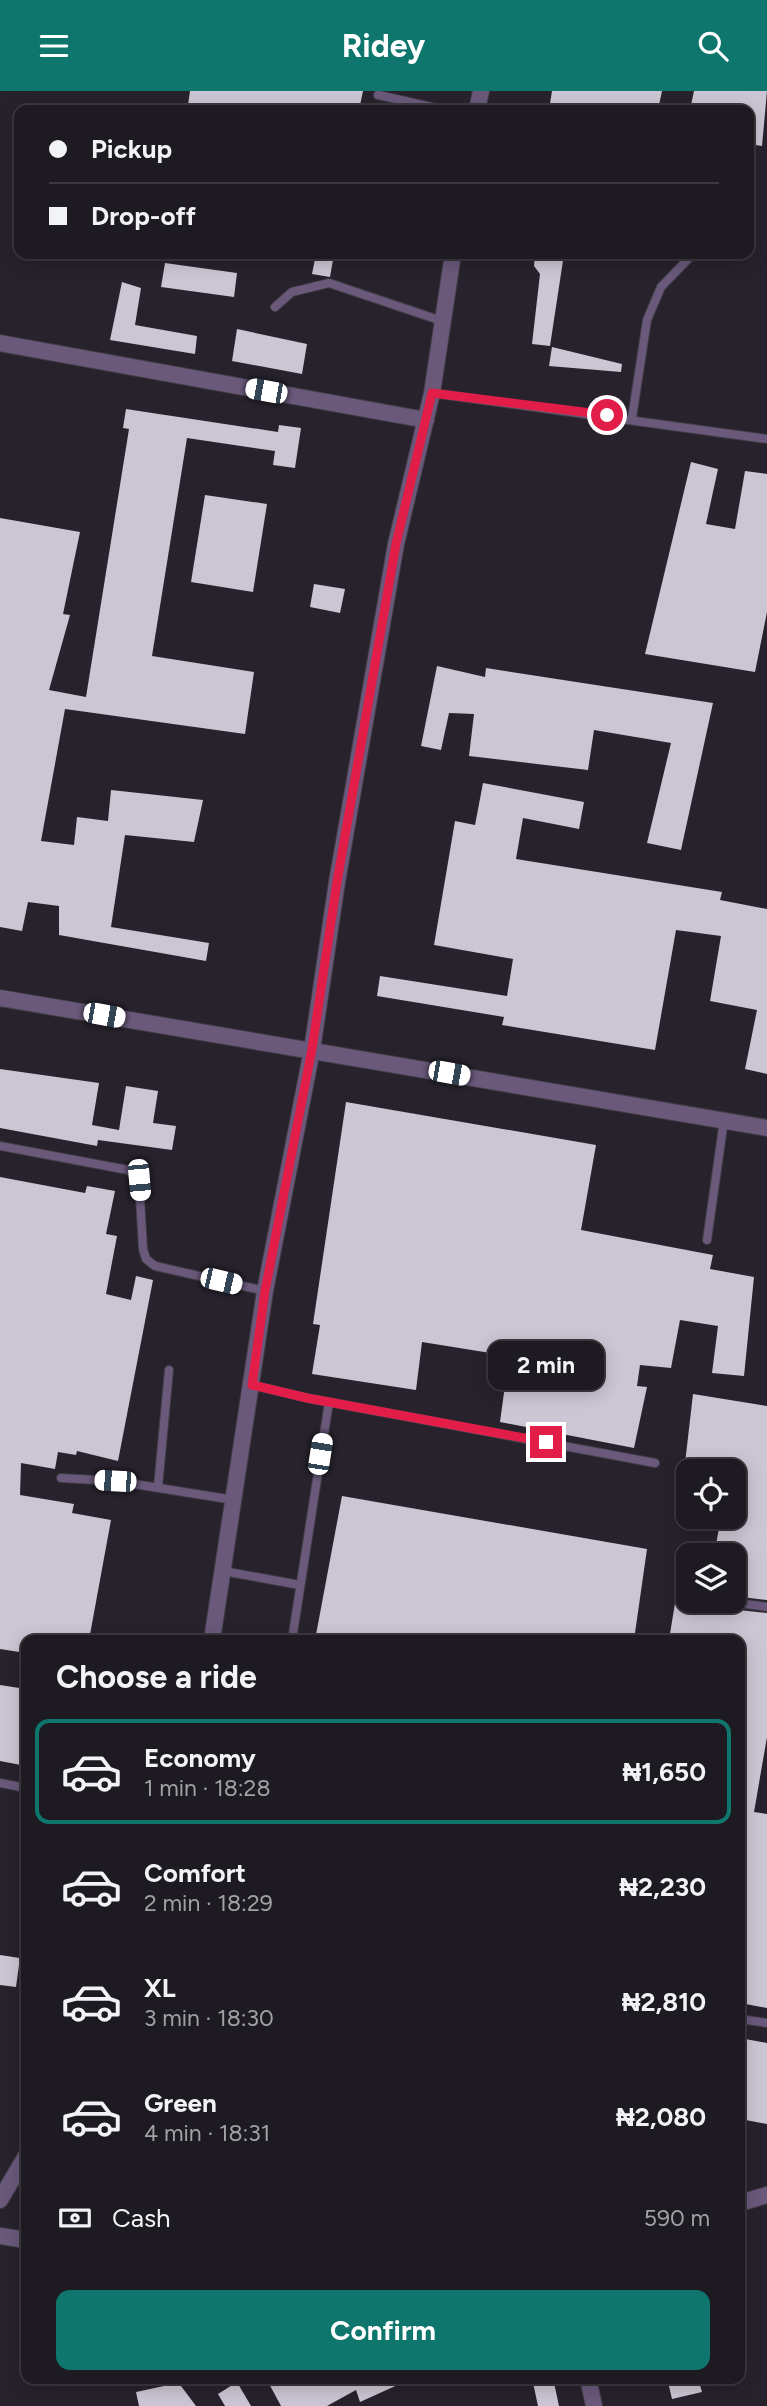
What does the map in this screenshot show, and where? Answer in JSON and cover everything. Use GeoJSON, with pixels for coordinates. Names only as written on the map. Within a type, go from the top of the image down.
{"type":"FeatureCollection","features":[{"type":"Feature","properties":{"kind":"street"},"geometry":{"type":"LineString","coordinates":[[213,1635],[265,1291],[312,1049],[337,882],[396,544],[432,393],[452,259]]}},
{"type":"Feature","properties":{"kind":"street"},"geometry":{"type":"LineString","coordinates":[[0,343],[426,420]]}},
{"type":"Feature","properties":{"kind":"street"},"geometry":{"type":"LineString","coordinates":[[0,998],[767,1128]]}},
{"type":"Feature","properties":{"kind":"street"},"geometry":{"type":"LineString","coordinates":[[0,2200],[21,2164]]}},
{"type":"Feature","properties":{"kind":"street"},"geometry":{"type":"LineString","coordinates":[[745,2202],[767,2195]]}},
{"type":"Feature","properties":{"kind":"street"},"geometry":{"type":"LineString","coordinates":[[0,2236],[21,2239]]}},
{"type":"Feature","properties":{"kind":"street"},"geometry":{"type":"LineString","coordinates":[[589,2384],[594,2406]]}},
{"type":"Feature","properties":{"kind":"lane"},"geometry":{"type":"LineString","coordinates":[[378,95],[423,105]]}},
{"type":"Feature","properties":{"kind":"lane"},"geometry":{"type":"LineString","coordinates":[[632,418],[647,320],[661,287],[688,259]]}},
{"type":"Feature","properties":{"kind":"lane"},"geometry":{"type":"LineString","coordinates":[[275,307],[292,292],[309,285],[329,283],[442,321]]}},
{"type":"Feature","properties":{"kind":"lane"},"geometry":{"type":"LineString","coordinates":[[432,393],[632,418],[767,439]]}},
{"type":"Feature","properties":{"kind":"lane"},"geometry":{"type":"LineString","coordinates":[[707,1240],[724,1120]]}},
{"type":"Feature","properties":{"kind":"lane"},"geometry":{"type":"LineString","coordinates":[[0,1146],[128,1170],[139,1180],[142,1249],[146,1259],[155,1266],[265,1291]]}},
{"type":"Feature","properties":{"kind":"lane"},"geometry":{"type":"LineString","coordinates":[[159,1487],[169,1370]]}},
{"type":"Feature","properties":{"kind":"lane"},"geometry":{"type":"LineString","coordinates":[[252,1385],[655,1463]]}},
{"type":"Feature","properties":{"kind":"lane"},"geometry":{"type":"LineString","coordinates":[[293,1635],[329,1402]]}},
{"type":"Feature","properties":{"kind":"lane"},"geometry":{"type":"LineString","coordinates":[[61,1478],[159,1487],[234,1500]]}},
{"type":"Feature","properties":{"kind":"lane"},"geometry":{"type":"LineString","coordinates":[[223,1571],[300,1585]]}},
{"type":"Feature","properties":{"kind":"lane"},"geometry":{"type":"LineString","coordinates":[[746,1604],[767,1607]]}},
{"type":"Feature","properties":{"kind":"lane"},"geometry":{"type":"LineString","coordinates":[[0,1783],[21,1787]]}},
{"type":"Feature","properties":{"kind":"lane"},"geometry":{"type":"LineString","coordinates":[[745,2020],[767,2024]]}},
{"type":"Feature","properties":{"kind":"building"},"geometry":{"type":"Polygon","coordinates":[[[190,91],[363,91],[360,105],[188,105],[190,91]]]}},
{"type":"Feature","properties":{"kind":"building"},"geometry":{"type":"Polygon","coordinates":[[[552,91],[662,91],[659,105],[550,105],[552,91]]]}},
{"type":"Feature","properties":{"kind":"building"},"geometry":{"type":"Polygon","coordinates":[[[694,91],[767,91],[762,146],[754,145],[754,105],[691,105],[694,91]]]}},
{"type":"Feature","properties":{"kind":"building"},"geometry":{"type":"Polygon","coordinates":[[[315,259],[333,259],[330,277],[312,274],[315,259]]]}},
{"type":"Feature","properties":{"kind":"building"},"geometry":{"type":"Polygon","coordinates":[[[535,259],[563,259],[550,346],[532,344],[540,274],[534,266],[535,259]]]}},
{"type":"Feature","properties":{"kind":"building"},"geometry":{"type":"Polygon","coordinates":[[[165,263],[237,273],[234,297],[161,287],[165,263]]]}},
{"type":"Feature","properties":{"kind":"building"},"geometry":{"type":"Polygon","coordinates":[[[122,282],[141,288],[135,325],[197,336],[195,354],[110,340],[122,282]]]}},
{"type":"Feature","properties":{"kind":"building"},"geometry":{"type":"Polygon","coordinates":[[[237,329],[307,344],[302,374],[232,361],[237,329]]]}},
{"type":"Feature","properties":{"kind":"building"},"geometry":{"type":"Polygon","coordinates":[[[552,347],[622,364],[621,372],[549,366],[552,347]]]}},
{"type":"Feature","properties":{"kind":"building"},"geometry":{"type":"Polygon","coordinates":[[[126,409],[278,432],[279,425],[301,428],[295,468],[273,465],[275,451],[187,438],[152,656],[254,672],[245,734],[65,709],[41,841],[74,845],[77,817],[108,821],[111,790],[203,800],[194,842],[125,835],[111,927],[209,943],[206,961],[59,935],[59,906],[28,902],[22,931],[0,927],[0,518],[80,532],[63,614],[70,615],[49,690],[86,697],[129,429],[123,428],[126,409]]]}},
{"type":"Feature","properties":{"kind":"building"},"geometry":{"type":"Polygon","coordinates":[[[691,462],[718,469],[706,524],[735,529],[745,471],[767,474],[767,612],[755,672],[645,654],[691,462]]]}},
{"type":"Feature","properties":{"kind":"building"},"geometry":{"type":"Polygon","coordinates":[[[205,495],[267,504],[253,592],[191,582],[205,495]]]}},
{"type":"Feature","properties":{"kind":"building"},"geometry":{"type":"Polygon","coordinates":[[[314,584],[345,589],[340,613],[310,607],[314,584]]]}},
{"type":"Feature","properties":{"kind":"building"},"geometry":{"type":"Polygon","coordinates":[[[437,666],[485,677],[486,668],[713,703],[681,850],[647,843],[671,743],[594,730],[588,770],[469,756],[474,714],[449,713],[441,750],[421,746],[437,666]]]}},
{"type":"Feature","properties":{"kind":"building"},"geometry":{"type":"Polygon","coordinates":[[[483,783],[584,802],[579,829],[523,818],[516,859],[722,892],[720,900],[767,909],[767,1074],[745,1069],[757,1010],[710,1001],[721,936],[676,930],[655,1050],[502,1025],[504,1017],[377,996],[380,976],[507,996],[513,959],[434,945],[455,821],[475,825],[483,783]]]}},
{"type":"Feature","properties":{"kind":"building"},"geometry":{"type":"Polygon","coordinates":[[[0,1069],[99,1083],[92,1125],[119,1130],[126,1086],[158,1091],[153,1123],[176,1126],[172,1150],[98,1140],[97,1146],[0,1128],[0,1069]]]}},
{"type":"Feature","properties":{"kind":"building"},"geometry":{"type":"Polygon","coordinates":[[[346,1102],[596,1145],[581,1230],[713,1255],[710,1269],[754,1277],[744,1376],[712,1373],[718,1326],[680,1320],[671,1368],[640,1365],[637,1386],[647,1387],[634,1448],[500,1422],[509,1356],[422,1342],[416,1390],[312,1374],[320,1325],[313,1324],[346,1102]]]}},
{"type":"Feature","properties":{"kind":"building"},"geometry":{"type":"Polygon","coordinates":[[[0,1177],[85,1193],[87,1186],[115,1191],[106,1234],[117,1236],[106,1294],[131,1300],[136,1276],[153,1280],[118,1461],[77,1451],[76,1455],[58,1452],[55,1469],[21,1463],[20,1495],[74,1504],[72,1513],[111,1520],[90,1635],[21,1635],[21,1652],[0,1649],[0,1177]]]}},
{"type":"Feature","properties":{"kind":"building"},"geometry":{"type":"Polygon","coordinates":[[[693,1394],[767,1406],[767,1600],[746,1598],[746,1543],[716,1543],[719,1529],[746,1529],[746,1459],[686,1459],[693,1394]]]}},
{"type":"Feature","properties":{"kind":"building"},"geometry":{"type":"Polygon","coordinates":[[[342,1496],[647,1549],[635,1635],[316,1635],[342,1496]]]}},
{"type":"Feature","properties":{"kind":"building"},"geometry":{"type":"Polygon","coordinates":[[[675,1603],[676,1613],[746,1613],[746,1611],[767,1613],[767,1737],[754,1812],[767,1814],[767,2008],[745,2004],[745,1635],[670,1635],[675,1603]]]}},
{"type":"Feature","properties":{"kind":"building"},"geometry":{"type":"Polygon","coordinates":[[[0,1685],[21,1688],[21,1765],[0,1761],[0,1685]]]}},
{"type":"Feature","properties":{"kind":"building"},"geometry":{"type":"Polygon","coordinates":[[[0,1955],[20,1958],[16,1987],[0,1985],[0,1955]]]}},
{"type":"Feature","properties":{"kind":"building"},"geometry":{"type":"Polygon","coordinates":[[[745,2039],[767,2043],[767,2124],[745,2120],[745,2039]]]}},
{"type":"Feature","properties":{"kind":"building"},"geometry":{"type":"Polygon","coordinates":[[[180,2384],[196,2406],[139,2406],[136,2392],[180,2384]]]}},
{"type":"Feature","properties":{"kind":"building"},"geometry":{"type":"Polygon","coordinates":[[[238,2384],[251,2406],[225,2406],[218,2394],[238,2384]]]}},
{"type":"Feature","properties":{"kind":"building"},"geometry":{"type":"Polygon","coordinates":[[[269,2384],[400,2384],[360,2402],[356,2390],[327,2406],[281,2406],[269,2384]]]}},
{"type":"Feature","properties":{"kind":"building"},"geometry":{"type":"Polygon","coordinates":[[[533,2384],[554,2384],[559,2406],[538,2406],[533,2384]]]}},
{"type":"Feature","properties":{"kind":"building"},"geometry":{"type":"Polygon","coordinates":[[[668,2384],[700,2384],[702,2392],[672,2399],[668,2384]]]}},
{"type":"Feature","properties":{"kind":"route"},"geometry":{"type":"LineString","coordinates":[[546,1442],[307,1398],[252,1385],[265,1291],[312,1049],[337,882],[396,544],[432,393],[607,415]]}}]}
